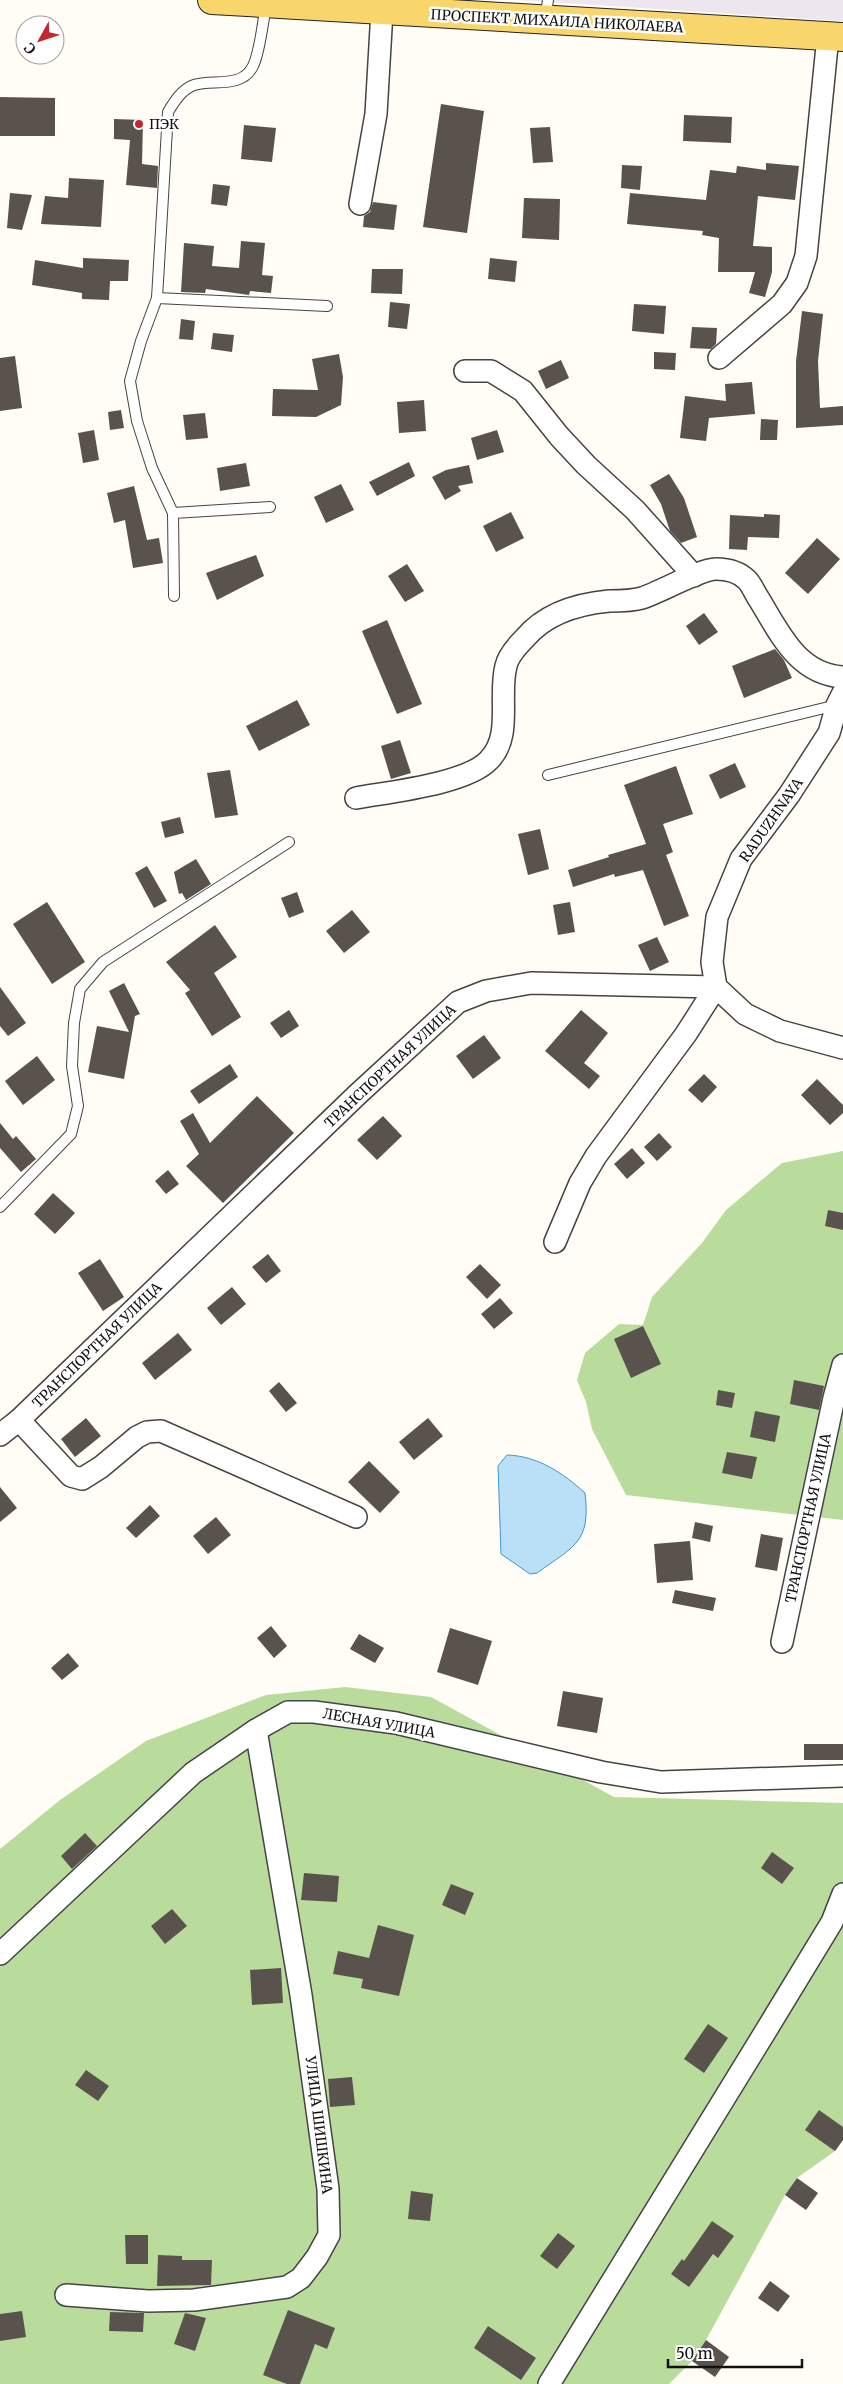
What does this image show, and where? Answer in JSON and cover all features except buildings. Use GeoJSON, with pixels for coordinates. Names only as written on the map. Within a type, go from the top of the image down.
{"type":"FeatureCollection","features":[{"type":"Feature","properties":{"kind":"main road","name":"ПРОСПЕКТ МИХАИЛА НИКОЛАЕВА"},"geometry":{"type":"LineString","coordinates":[[212,0],[546,10],[835,37]]}},
{"type":"Feature","properties":{"kind":"street"},"geometry":{"type":"LineString","coordinates":[[360,204],[376,114],[383,5]]}},
{"type":"Feature","properties":{"kind":"street"},"geometry":{"type":"LineString","coordinates":[[720,358],[782,304],[797,283],[806,256],[835,37]]}},
{"type":"Feature","properties":{"kind":"street"},"geometry":{"type":"LineString","coordinates":[[465,371],[492,371],[522,391],[559,436],[586,465],[635,510],[694,576]]}},
{"type":"Feature","properties":{"kind":"street"},"geometry":{"type":"LineString","coordinates":[[356,798],[453,778],[474,771],[488,762],[499,748],[502,734],[506,664],[518,645],[535,626],[554,614],[583,604],[640,599],[667,590],[694,576],[714,569],[732,570],[747,580],[780,635],[798,658],[812,670],[831,676],[843,677]]}},
{"type":"Feature","properties":{"kind":"street","name":"RADUZHNAYA"},"geometry":{"type":"LineString","coordinates":[[716,987],[712,962],[717,917],[741,859],[789,795],[829,733],[840,699]]}},
{"type":"Feature","properties":{"kind":"street","name":"ТРАНСПОРТНАЯ УЛИЦА"},"geometry":{"type":"LineString","coordinates":[[0,1434],[19,1420],[351,1101],[458,1002],[486,991],[531,983],[716,987]]}},
{"type":"Feature","properties":{"kind":"street"},"geometry":{"type":"LineString","coordinates":[[555,1242],[580,1183],[596,1156],[686,1034],[716,987],[745,1014],[780,1031],[843,1049]]}},
{"type":"Feature","properties":{"kind":"street","name":"ТРАНСПОРТНАЯ УЛИЦА"},"geometry":{"type":"LineString","coordinates":[[782,1642],[843,1365]]}},
{"type":"Feature","properties":{"kind":"street"},"geometry":{"type":"LineString","coordinates":[[19,1420],[71,1476],[82,1479],[102,1467],[137,1437],[147,1432],[161,1431],[356,1517]]}},
{"type":"Feature","properties":{"kind":"street","name":"ЛЕСНАЯ УЛИЦА"},"geometry":{"type":"LineString","coordinates":[[0,1954],[193,1774],[256,1730],[288,1712],[314,1712],[396,1723],[601,1772],[661,1782],[843,1776]]}},
{"type":"Feature","properties":{"kind":"street","name":"УЛИЦА ШИШКИНА"},"geometry":{"type":"LineString","coordinates":[[66,2295],[148,2301],[194,2300],[287,2288],[301,2278],[317,2257],[329,2235],[328,2189],[301,1995],[256,1730]]}},
{"type":"Feature","properties":{"kind":"street"},"geometry":{"type":"LineString","coordinates":[[549,2384],[832,1922],[843,1894]]}},
{"type":"Feature","properties":{"kind":"lane"},"geometry":{"type":"LineString","coordinates":[[174,596],[172,513],[152,468],[137,421],[130,381],[141,341],[157,298],[168,112],[180,95],[193,85],[231,82],[245,75],[253,66],[252,2]]}},
{"type":"Feature","properties":{"kind":"lane"},"geometry":{"type":"LineString","coordinates":[[157,298],[327,306]]}},
{"type":"Feature","properties":{"kind":"lane"},"geometry":{"type":"LineString","coordinates":[[172,513],[270,507]]}},
{"type":"Feature","properties":{"kind":"lane"},"geometry":{"type":"LineString","coordinates":[[548,775],[840,699]]}},
{"type":"Feature","properties":{"kind":"lane"},"geometry":{"type":"LineString","coordinates":[[0,1207],[71,1134],[78,1106],[72,1066],[74,1023],[80,989],[103,962],[289,842]]}},
{"type":"Feature","properties":{"kind":"shaded area"},"geometry":{"type":"Polygon","coordinates":[[[519,0],[843,0],[843,21],[519,0]]]}},
{"type":"Feature","properties":{"kind":"green space"},"geometry":{"type":"Polygon","coordinates":[[[843,1151],[843,1520],[626,1495],[592,1429],[586,1402],[577,1380],[585,1353],[619,1324],[643,1325],[652,1297],[702,1243],[726,1210],[782,1163],[843,1151]]]}},
{"type":"Feature","properties":{"kind":"green space"},"geometry":{"type":"Polygon","coordinates":[[[345,1687],[431,1697],[614,1797],[843,1803],[843,2140],[835,2151],[797,2178],[785,2195],[706,2340],[692,2361],[669,2384],[0,2384],[0,1849],[60,1800],[146,1741],[266,1695],[345,1687]]]}},
{"type":"Feature","properties":{"kind":"water"},"geometry":{"type":"Polygon","coordinates":[[[507,1455],[540,1462],[559,1472],[585,1493],[585,1523],[577,1542],[537,1573],[530,1574],[501,1554],[498,1466],[507,1455]]]}},
{"type":"Feature","properties":{"kind":"place","name":"ПЭК"},"geometry":{"type":"Point","coordinates":[139,124]}}]}
